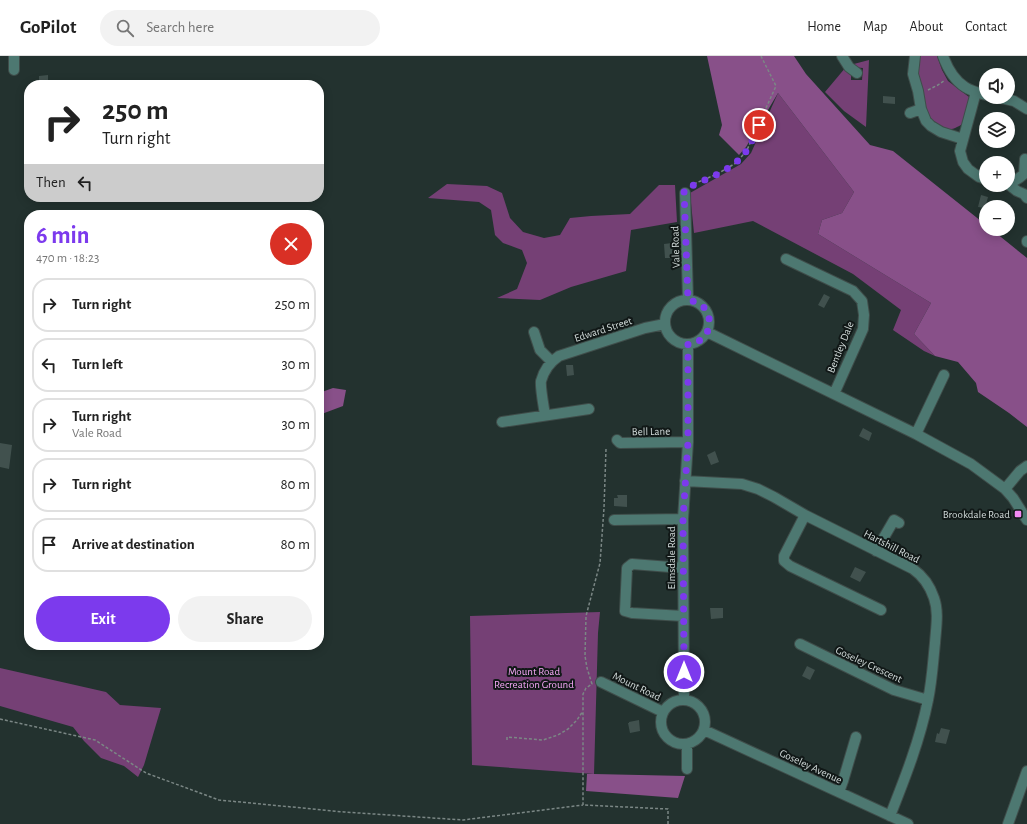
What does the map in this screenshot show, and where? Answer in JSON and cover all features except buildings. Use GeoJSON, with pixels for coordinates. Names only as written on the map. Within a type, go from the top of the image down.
{"type":"FeatureCollection","features":[{"type":"Feature","properties":{"kind":"street"},"geometry":{"type":"LineString","coordinates":[[14,56],[14,70]]}},
{"type":"Feature","properties":{"kind":"street"},"geometry":{"type":"LineString","coordinates":[[842,56],[849,67],[857,73]]}},
{"type":"Feature","properties":{"kind":"street"},"geometry":{"type":"LineString","coordinates":[[915,56],[913,74],[921,109],[926,121],[941,132],[963,139]]}},
{"type":"Feature","properties":{"kind":"street"},"geometry":{"type":"LineString","coordinates":[[943,56],[952,74],[964,87],[979,93]]}},
{"type":"Feature","properties":{"kind":"street"},"geometry":{"type":"LineString","coordinates":[[976,92],[960,152],[963,162],[968,169],[979,177]]}},
{"type":"Feature","properties":{"kind":"street"},"geometry":{"type":"LineString","coordinates":[[1015,102],[1027,109]]}},
{"type":"Feature","properties":{"kind":"street"},"geometry":{"type":"LineString","coordinates":[[910,113],[921,109]]}},
{"type":"Feature","properties":{"kind":"street"},"geometry":{"type":"LineString","coordinates":[[1015,181],[1024,174],[1025,159]]}},
{"type":"Feature","properties":{"kind":"street"},"geometry":{"type":"LineString","coordinates":[[1015,189],[1024,194],[1027,198]]}},
{"type":"Feature","properties":{"kind":"street","name":"Vale Road"},"geometry":{"type":"LineString","coordinates":[[685,193],[688,300]]}},
{"type":"Feature","properties":{"kind":"street","name":"Bentley Dale"},"geometry":{"type":"LineString","coordinates":[[786,259],[853,291],[862,301],[864,315],[863,329],[834,394]]}},
{"type":"Feature","properties":{"kind":"street"},"geometry":{"type":"LineString","coordinates":[[688,300],[699,303],[706,311],[710,321],[707,332],[702,338],[696,342],[688,344],[680,343],[673,339],[665,324],[669,310],[674,304],[688,300]]}},
{"type":"Feature","properties":{"kind":"street","name":"Edward Street"},"geometry":{"type":"LineString","coordinates":[[551,361],[559,356],[645,328],[665,324]]}},
{"type":"Feature","properties":{"kind":"street"},"geometry":{"type":"LineString","coordinates":[[534,332],[540,350],[551,361],[541,382],[545,415]]}},
{"type":"Feature","properties":{"kind":"street"},"geometry":{"type":"LineString","coordinates":[[707,332],[916,434],[971,464],[1005,489],[1013,498],[1027,520]]}},
{"type":"Feature","properties":{"kind":"street","name":"Elmsdale Road"},"geometry":{"type":"LineString","coordinates":[[684,700],[683,519],[688,442],[688,344]]}},
{"type":"Feature","properties":{"kind":"street"},"geometry":{"type":"LineString","coordinates":[[916,434],[944,375]]}},
{"type":"Feature","properties":{"kind":"street"},"geometry":{"type":"LineString","coordinates":[[502,422],[589,410]]}},
{"type":"Feature","properties":{"kind":"street","name":"Bell Lane"},"geometry":{"type":"LineString","coordinates":[[616,440],[620,443],[688,442]]}},
{"type":"Feature","properties":{"kind":"street"},"geometry":{"type":"LineString","coordinates":[[1005,489],[1020,471],[1027,466]]}},
{"type":"Feature","properties":{"kind":"street","name":"Hartshill Road"},"geometry":{"type":"LineString","coordinates":[[685,481],[742,484],[763,492],[806,516],[913,569],[928,584],[935,599],[936,606],[931,686],[920,735],[890,816]]}},
{"type":"Feature","properties":{"kind":"street"},"geometry":{"type":"LineString","coordinates":[[806,516],[784,556],[784,561],[790,566],[881,610]]}},
{"type":"Feature","properties":{"kind":"street"},"geometry":{"type":"LineString","coordinates":[[614,520],[683,519]]}},
{"type":"Feature","properties":{"kind":"street"},"geometry":{"type":"LineString","coordinates":[[876,551],[894,520],[899,523]]}},
{"type":"Feature","properties":{"kind":"street"},"geometry":{"type":"LineString","coordinates":[[683,568],[632,564],[627,568],[625,611],[632,613],[683,616]]}},
{"type":"Feature","properties":{"kind":"street","name":"Goseley Crescent"},"geometry":{"type":"LineString","coordinates":[[800,644],[894,690],[928,700]]}},
{"type":"Feature","properties":{"kind":"street","name":"Mount Road"},"geometry":{"type":"LineString","coordinates":[[601,682],[663,712]]}},
{"type":"Feature","properties":{"kind":"street"},"geometry":{"type":"LineString","coordinates":[[684,700],[692,702],[699,706],[704,713],[706,722],[704,730],[697,739],[687,744],[677,743],[669,739],[663,731],[661,722],[663,712],[668,706],[676,701],[684,700]]}},
{"type":"Feature","properties":{"kind":"street","name":"Goseley Avenue"},"geometry":{"type":"LineString","coordinates":[[704,730],[908,824]]}},
{"type":"Feature","properties":{"kind":"street"},"geometry":{"type":"LineString","coordinates":[[839,792],[856,737]]}},
{"type":"Feature","properties":{"kind":"street"},"geometry":{"type":"LineString","coordinates":[[687,744],[687,770]]}},
{"type":"Feature","properties":{"kind":"street"},"geometry":{"type":"LineString","coordinates":[[1008,824],[1027,770]]}},
{"type":"Feature","properties":{"kind":"path"},"geometry":{"type":"LineString","coordinates":[[685,193],[684,190],[717,174],[736,162],[747,150],[776,86],[761,56]]}},
{"type":"Feature","properties":{"kind":"path"},"geometry":{"type":"LineString","coordinates":[[918,91],[930,89],[938,85],[952,74]]}},
{"type":"Feature","properties":{"kind":"path"},"geometry":{"type":"LineString","coordinates":[[583,805],[583,694],[586,688],[592,684],[585,656],[586,616],[600,563],[606,449]]}},
{"type":"Feature","properties":{"kind":"path"},"geometry":{"type":"LineString","coordinates":[[507,740],[507,738],[544,740],[558,735],[577,720],[583,711]]}},
{"type":"Feature","properties":{"kind":"path"},"geometry":{"type":"LineString","coordinates":[[0,719],[95,740],[146,773],[219,800],[344,812],[463,820],[583,805],[668,809],[668,824]]}},
{"type":"Feature","properties":{"kind":"green space"},"geometry":{"type":"Polygon","coordinates":[[[916,56],[937,56],[948,81],[969,97],[963,123],[952,129],[942,128],[926,113],[919,89],[916,56]]]}},
{"type":"Feature","properties":{"kind":"green space"},"geometry":{"type":"Polygon","coordinates":[[[869,60],[866,127],[844,111],[825,92],[846,67],[851,73],[851,80],[862,80],[863,68],[852,67],[850,65],[869,60]]]}},
{"type":"Feature","properties":{"kind":"green space"},"geometry":{"type":"Polygon","coordinates":[[[778,93],[854,192],[842,213],[822,220],[818,234],[931,303],[914,334],[935,356],[924,351],[893,330],[901,310],[853,274],[753,221],[694,233],[690,193],[741,164],[751,153],[778,93]]]}},
{"type":"Feature","properties":{"kind":"green space"},"geometry":{"type":"Polygon","coordinates":[[[447,184],[487,186],[502,193],[510,218],[523,232],[544,238],[560,235],[570,218],[630,214],[659,185],[675,185],[677,222],[631,230],[626,271],[571,287],[540,300],[497,298],[517,289],[527,263],[522,250],[503,243],[495,235],[491,210],[479,202],[428,198],[447,184]]]}},
{"type":"Feature","properties":{"kind":"green space","name":"Mount Road Recreation Ground"},"geometry":{"type":"Polygon","coordinates":[[[600,612],[598,633],[594,774],[472,765],[470,616],[600,612]]]}},
{"type":"Feature","properties":{"kind":"green space"},"geometry":{"type":"Polygon","coordinates":[[[0,668],[106,692],[120,705],[161,708],[144,765],[138,777],[124,766],[101,758],[84,741],[73,727],[0,706],[0,668]]]}},
{"type":"Feature","properties":{"kind":"shaded area"},"geometry":{"type":"Polygon","coordinates":[[[707,56],[794,56],[806,74],[870,145],[893,151],[979,219],[979,236],[1000,236],[1027,258],[1027,427],[978,392],[976,383],[958,362],[935,356],[914,334],[931,303],[818,234],[822,220],[842,213],[854,192],[778,93],[746,147],[739,155],[719,135],[722,125],[707,56]]]}},
{"type":"Feature","properties":{"kind":"shaded area"},"geometry":{"type":"Polygon","coordinates":[[[333,388],[346,390],[343,406],[324,413],[324,391],[333,388]]]}},
{"type":"Feature","properties":{"kind":"shaded area"},"geometry":{"type":"Polygon","coordinates":[[[587,774],[685,776],[678,798],[586,791],[587,774]]]}},
{"type":"Feature","properties":{"kind":"place","name":"Brookdale Road"},"geometry":{"type":"Point","coordinates":[1018,514]}},
{"type":"Feature","properties":{"kind":"route"},"geometry":{"type":"LineString","coordinates":[[684,672],[683,519],[688,442],[688,344],[696,342],[702,338],[707,332],[710,321],[706,311],[699,303],[688,300],[684,190],[717,174],[736,162],[747,150],[759,125]]}}]}
